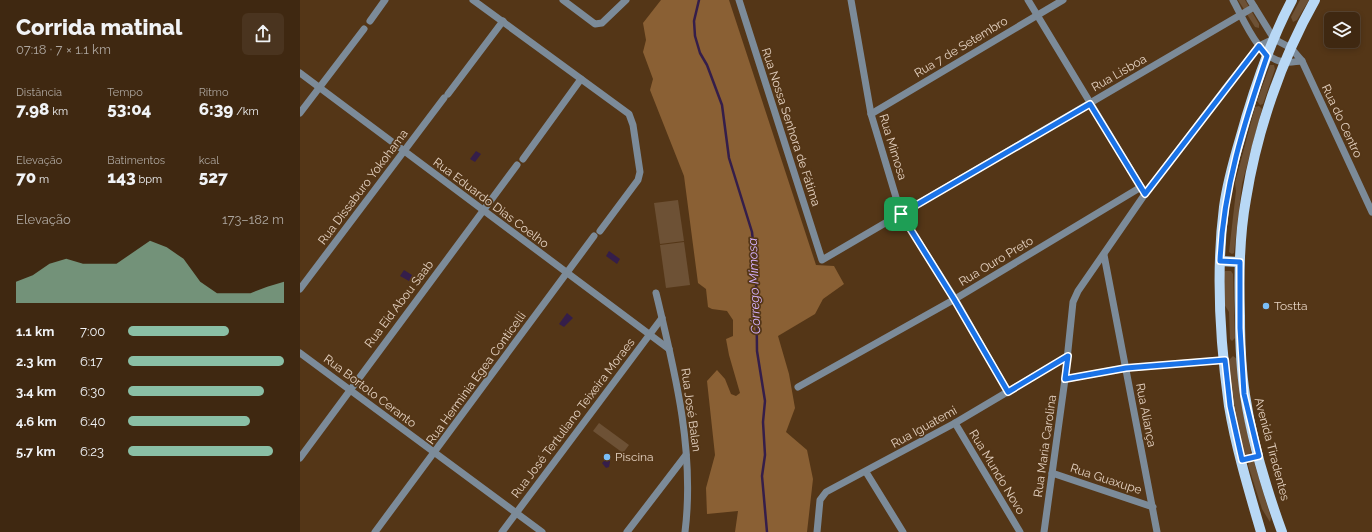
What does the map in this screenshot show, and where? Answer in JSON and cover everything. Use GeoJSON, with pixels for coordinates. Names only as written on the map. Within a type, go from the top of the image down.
{"type":"FeatureCollection","features":[{"type":"Feature","properties":{"kind":"main road"},"geometry":{"type":"LineString","coordinates":[[1261,532],[1242,460],[1230,406],[1224,348],[1220,261],[1225,206],[1230,179],[1251,102],[1267,56],[1292,0]]}},
{"type":"Feature","properties":{"kind":"main road","name":"Avenida Tiradentes"},"geometry":{"type":"LineString","coordinates":[[1282,532],[1259,456],[1244,394],[1241,347],[1240,262],[1246,199],[1252,168],[1269,108],[1285,62],[1315,0]]}},
{"type":"Feature","properties":{"kind":"main road"},"geometry":{"type":"LineString","coordinates":[[1220,261],[1240,262]]}},
{"type":"Feature","properties":{"kind":"main road"},"geometry":{"type":"LineString","coordinates":[[1224,348],[1241,347]]}},
{"type":"Feature","properties":{"kind":"main road"},"geometry":{"type":"LineString","coordinates":[[1242,460],[1259,456]]}},
{"type":"Feature","properties":{"kind":"street"},"geometry":{"type":"LineString","coordinates":[[370,21],[385,0]]}},
{"type":"Feature","properties":{"kind":"street","name":"Rua Herminia Egea Conticelli"},"geometry":{"type":"LineString","coordinates":[[375,532],[638,180],[640,172],[633,125],[629,114],[473,0]]}},
{"type":"Feature","properties":{"kind":"street"},"geometry":{"type":"LineString","coordinates":[[564,0],[595,24],[602,23],[626,0]]}},
{"type":"Feature","properties":{"kind":"street","name":"Rua Nossa Senhora de Fátima"},"geometry":{"type":"LineString","coordinates":[[739,0],[822,260]]}},
{"type":"Feature","properties":{"kind":"street","name":"Rua Mimosa"},"geometry":{"type":"LineString","coordinates":[[851,0],[871,114],[901,214],[954,299],[1008,392]]}},
{"type":"Feature","properties":{"kind":"street"},"geometry":{"type":"LineString","coordinates":[[1028,0],[1143,191]]}},
{"type":"Feature","properties":{"kind":"street","name":"Rua 7 de Setembro"},"geometry":{"type":"LineString","coordinates":[[871,114],[1063,0]]}},
{"type":"Feature","properties":{"kind":"street"},"geometry":{"type":"LineString","coordinates":[[1233,0],[1259,46],[1267,56],[1285,62],[1302,61]]}},
{"type":"Feature","properties":{"kind":"street"},"geometry":{"type":"LineString","coordinates":[[1250,0],[1274,39],[1291,48]]}},
{"type":"Feature","properties":{"kind":"street","name":"Rua Lisboa"},"geometry":{"type":"LineString","coordinates":[[822,260],[1254,7]]}},
{"type":"Feature","properties":{"kind":"street","name":"Rua Dissaburo Yokohama"},"geometry":{"type":"LineString","coordinates":[[300,289],[503,21]]}},
{"type":"Feature","properties":{"kind":"street"},"geometry":{"type":"LineString","coordinates":[[300,114],[364,29]]}},
{"type":"Feature","properties":{"kind":"street"},"geometry":{"type":"LineString","coordinates":[[1259,46],[1274,39]]}},
{"type":"Feature","properties":{"kind":"street","name":"Rua Maria Carolina"},"geometry":{"type":"LineString","coordinates":[[1044,532],[1068,356],[1073,302],[1078,291],[1104,255],[1143,191],[1259,46]]}},
{"type":"Feature","properties":{"kind":"street","name":"Rua do Centro"},"geometry":{"type":"LineString","coordinates":[[1291,48],[1302,61],[1372,210]]}},
{"type":"Feature","properties":{"kind":"street","name":"Rua Eduardo Dias Coelho"},"geometry":{"type":"LineString","coordinates":[[300,73],[669,349]]}},
{"type":"Feature","properties":{"kind":"street","name":"Rua Eid Abou Saab"},"geometry":{"type":"LineString","coordinates":[[300,458],[582,79]]}},
{"type":"Feature","properties":{"kind":"street","name":"Rua Ouro Preto"},"geometry":{"type":"LineString","coordinates":[[798,387],[1143,191]]}},
{"type":"Feature","properties":{"kind":"street","name":"Rua Aliança"},"geometry":{"type":"LineString","coordinates":[[1104,255],[1157,532]]}},
{"type":"Feature","properties":{"kind":"street","name":"Rua José Balan"},"geometry":{"type":"LineString","coordinates":[[656,293],[679,391],[686,455],[687,513],[685,532]]}},
{"type":"Feature","properties":{"kind":"street","name":"Rua José Tertuliano Teixeira Moraes"},"geometry":{"type":"LineString","coordinates":[[502,532],[662,318]]}},
{"type":"Feature","properties":{"kind":"street","name":"Rua Bortolo Ceranto"},"geometry":{"type":"LineString","coordinates":[[300,353],[542,532]]}},
{"type":"Feature","properties":{"kind":"street","name":"Rua Iguatemi"},"geometry":{"type":"LineString","coordinates":[[816,532],[820,500],[826,492],[866,472],[955,423],[1068,356]]}},
{"type":"Feature","properties":{"kind":"street"},"geometry":{"type":"LineString","coordinates":[[1065,379],[1126,368],[1225,360]]}},
{"type":"Feature","properties":{"kind":"street","name":"Rua Mundo Novo"},"geometry":{"type":"LineString","coordinates":[[955,423],[1020,532]]}},
{"type":"Feature","properties":{"kind":"street"},"geometry":{"type":"LineString","coordinates":[[628,532],[686,455]]}},
{"type":"Feature","properties":{"kind":"street"},"geometry":{"type":"LineString","coordinates":[[866,472],[903,532]]}},
{"type":"Feature","properties":{"kind":"street","name":"Rua Guaxupe"},"geometry":{"type":"LineString","coordinates":[[1052,473],[1153,507]]}},
{"type":"Feature","properties":{"kind":"shaded area"},"geometry":{"type":"Polygon","coordinates":[[[661,0],[729,0],[816,265],[834,266],[844,284],[823,299],[815,314],[778,336],[789,374],[795,408],[786,432],[807,450],[813,479],[807,532],[735,532],[738,511],[707,514],[706,488],[715,455],[707,381],[717,370],[725,379],[731,394],[736,396],[740,393],[726,339],[733,336],[733,320],[727,311],[708,307],[706,289],[698,283],[684,176],[650,90],[653,79],[643,52],[646,40],[643,23],[661,0]]]}},
{"type":"Feature","properties":{"kind":"shaded area"},"geometry":{"type":"Polygon","coordinates":[[[1238,0],[1245,0],[1259,24],[1259,28],[1255,27],[1238,0]]]}},
{"type":"Feature","properties":{"kind":"shaded area"},"geometry":{"type":"Polygon","coordinates":[[[1300,0],[1309,0],[1297,20],[1293,22],[1291,17],[1300,0]]]}},
{"type":"Feature","properties":{"kind":"shaded area"},"geometry":{"type":"Polygon","coordinates":[[[1270,65],[1274,65],[1275,69],[1263,104],[1260,105],[1257,101],[1270,65]]]}},
{"type":"Feature","properties":{"kind":"shaded area"},"geometry":{"type":"Polygon","coordinates":[[[1259,106],[1262,109],[1242,184],[1234,253],[1232,254],[1229,252],[1236,191],[1235,183],[1255,107],[1259,106]]]}},
{"type":"Feature","properties":{"kind":"shaded area"},"geometry":{"type":"Polygon","coordinates":[[[476,151],[481,154],[475,162],[470,159],[476,151]]]}},
{"type":"Feature","properties":{"kind":"shaded area"},"geometry":{"type":"Polygon","coordinates":[[[678,200],[684,241],[660,244],[654,203],[678,200]]]}},
{"type":"Feature","properties":{"kind":"shaded area"},"geometry":{"type":"Polygon","coordinates":[[[684,242],[690,285],[666,288],[660,245],[684,242]]]}},
{"type":"Feature","properties":{"kind":"shaded area"},"geometry":{"type":"Polygon","coordinates":[[[609,251],[620,259],[617,264],[606,256],[609,251]]]}},
{"type":"Feature","properties":{"kind":"shaded area"},"geometry":{"type":"Polygon","coordinates":[[[404,270],[412,275],[409,281],[400,276],[404,270]]]}},
{"type":"Feature","properties":{"kind":"shaded area"},"geometry":{"type":"Polygon","coordinates":[[[1225,271],[1231,271],[1233,274],[1235,338],[1232,341],[1230,339],[1229,312],[1224,304],[1223,273],[1225,271]]]}},
{"type":"Feature","properties":{"kind":"shaded area"},"geometry":{"type":"Polygon","coordinates":[[[567,313],[573,318],[564,327],[559,324],[567,313]]]}},
{"type":"Feature","properties":{"kind":"shaded area"},"geometry":{"type":"Polygon","coordinates":[[[1233,356],[1237,359],[1242,406],[1251,452],[1248,456],[1244,455],[1235,416],[1229,360],[1233,356]]]}},
{"type":"Feature","properties":{"kind":"shaded area"},"geometry":{"type":"Polygon","coordinates":[[[599,423],[629,445],[623,453],[593,431],[599,423]]]}},
{"type":"Feature","properties":{"kind":"shaded area","name":"Piscina"},"geometry":{"type":"Polygon","coordinates":[[[609,452],[610,462],[609,467],[606,468],[602,463],[605,460],[604,454],[609,452]]]}},
{"type":"Feature","properties":{"kind":"shaded area"},"geometry":{"type":"Polygon","coordinates":[[[1251,460],[1254,462],[1271,518],[1270,522],[1262,509],[1248,465],[1251,460]]]}},
{"type":"Feature","properties":{"kind":"waterway","name":"Córrego Mimosa"},"geometry":{"type":"LineString","coordinates":[[699,0],[694,21],[695,36],[700,53],[707,65],[722,105],[729,158],[752,232],[756,270],[757,351],[765,401],[763,422],[765,455],[762,476],[767,532]]}},
{"type":"Feature","properties":{"kind":"place","name":"Tostta"},"geometry":{"type":"Point","coordinates":[1266,306]}},
{"type":"Feature","properties":{"kind":"place","name":"Piscina"},"geometry":{"type":"Point","coordinates":[607,457]}},
{"type":"Feature","properties":{"kind":"route"},"geometry":{"type":"LineString","coordinates":[[1259,46],[1267,56],[1251,102],[1232,167],[1225,206],[1220,261],[1240,262],[1240,328],[1244,394],[1250,424],[1259,456],[1242,460],[1230,406],[1225,360],[1126,368],[1065,379],[1068,356],[1008,392],[954,299],[901,214],[1090,104],[1145,194],[1259,46]]}}]}
